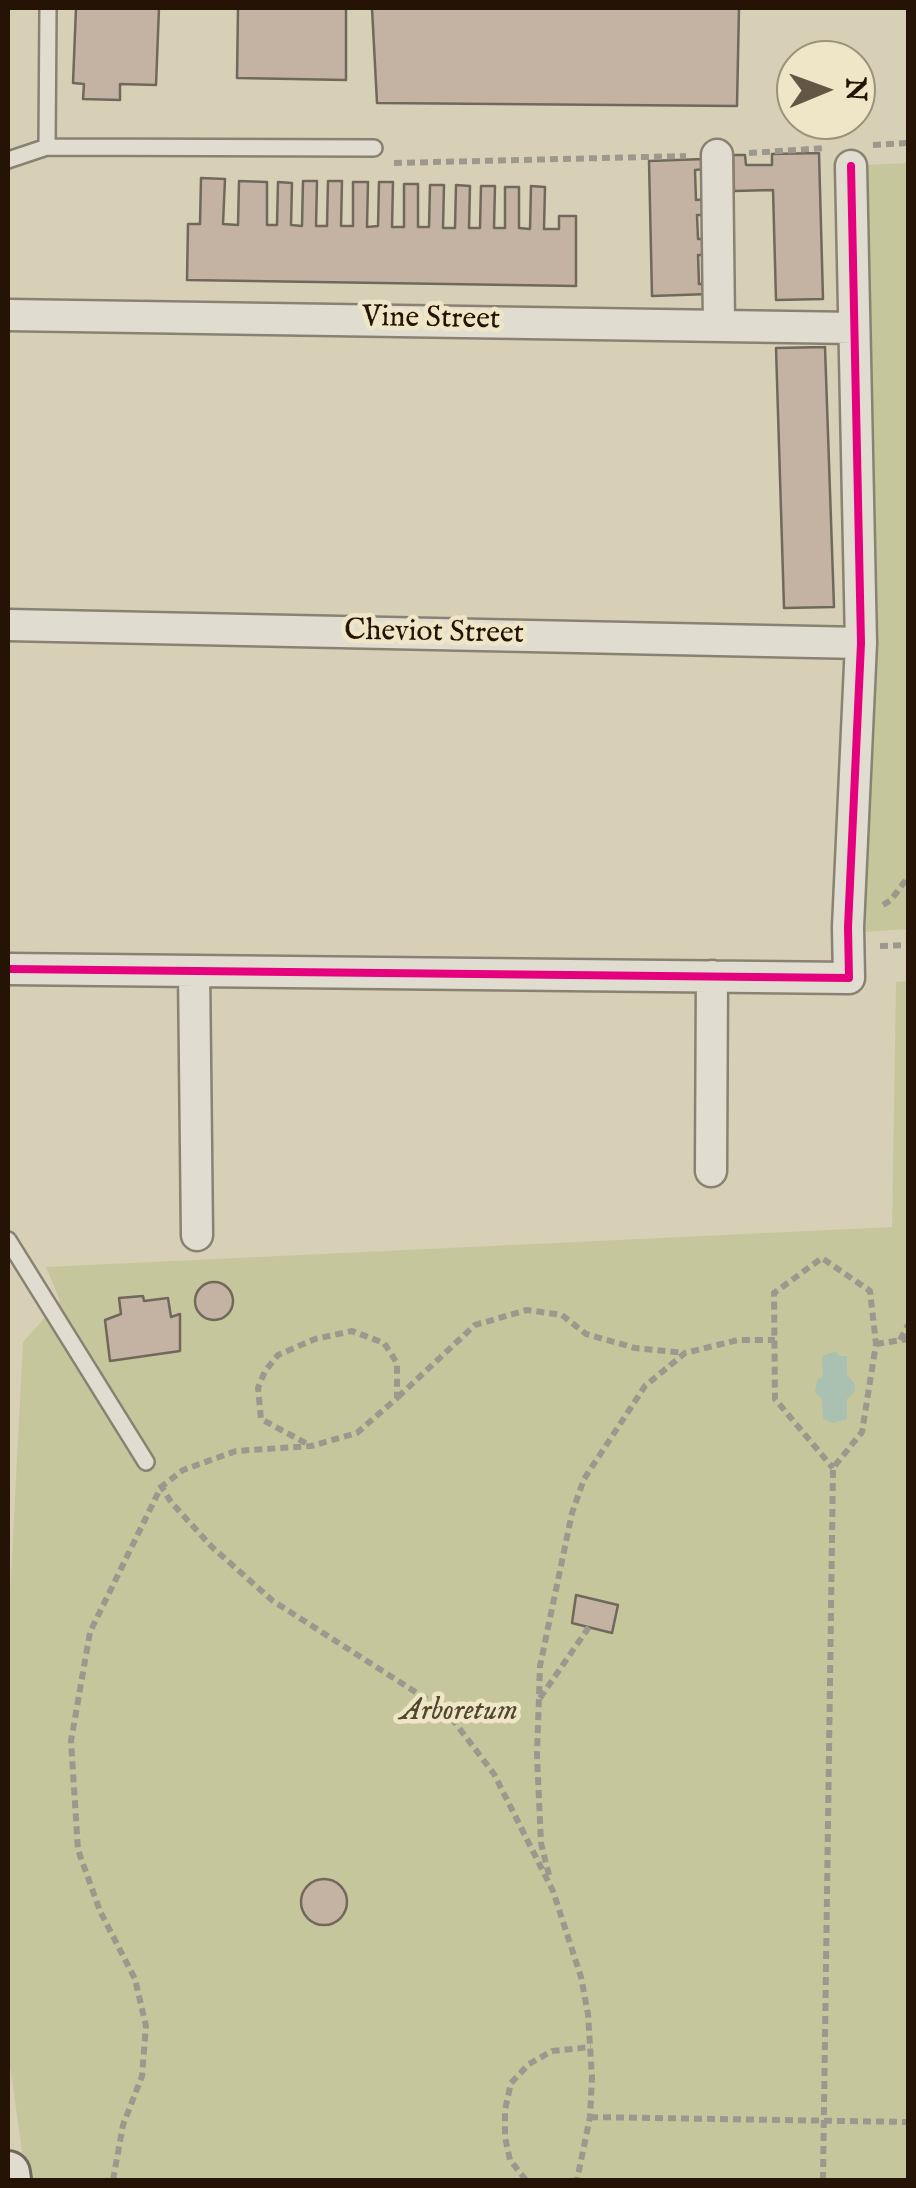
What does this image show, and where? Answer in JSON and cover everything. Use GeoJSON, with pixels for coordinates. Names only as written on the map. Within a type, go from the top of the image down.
{"type":"FeatureCollection","features":[{"type":"Feature","properties":{"kind":"main road"},"geometry":{"type":"LineString","coordinates":[[8,2173],[9,2180]]}},
{"type":"Feature","properties":{"kind":"street"},"geometry":{"type":"LineString","coordinates":[[8,969],[849,978],[861,643],[851,153]]}},
{"type":"Feature","properties":{"kind":"street"},"geometry":{"type":"LineString","coordinates":[[717,155],[719,324]]}},
{"type":"Feature","properties":{"kind":"street","name":"Vine Street"},"geometry":{"type":"LineString","coordinates":[[8,315],[854,328]]}},
{"type":"Feature","properties":{"kind":"street","name":"Cheviot Street"},"geometry":{"type":"LineString","coordinates":[[8,625],[861,643]]}},
{"type":"Feature","properties":{"kind":"street"},"geometry":{"type":"LineString","coordinates":[[194,971],[197,1235]]}},
{"type":"Feature","properties":{"kind":"street"},"geometry":{"type":"LineString","coordinates":[[711,1172],[712,976]]}},
{"type":"Feature","properties":{"kind":"lane"},"geometry":{"type":"LineString","coordinates":[[48,8],[48,147]]}},
{"type":"Feature","properties":{"kind":"lane"},"geometry":{"type":"LineString","coordinates":[[8,160],[48,147],[374,148]]}},
{"type":"Feature","properties":{"kind":"lane"},"geometry":{"type":"LineString","coordinates":[[8,1240],[146,1462]]}},
{"type":"Feature","properties":{"kind":"path"},"geometry":{"type":"LineString","coordinates":[[717,155],[851,153],[908,143]]}},
{"type":"Feature","properties":{"kind":"path"},"geometry":{"type":"LineString","coordinates":[[823,2180],[833,1468],[862,1432],[876,1344],[870,1291],[822,1258],[774,1293],[776,1399],[833,1468]]}},
{"type":"Feature","properties":{"kind":"path"},"geometry":{"type":"LineString","coordinates":[[113,2180],[123,2125],[142,2076],[146,2026],[135,1979],[100,1912],[78,1850],[71,1741],[90,1632],[161,1487],[183,1470],[236,1451],[311,1446],[357,1433],[475,1326],[527,1310],[562,1315],[586,1334],[635,1348],[686,1353],[738,1340],[775,1340]]}},
{"type":"Feature","properties":{"kind":"path"},"geometry":{"type":"LineString","coordinates":[[876,1344],[904,1339],[908,1325]]}},
{"type":"Feature","properties":{"kind":"path"},"geometry":{"type":"LineString","coordinates":[[311,1446],[262,1419],[258,1388],[278,1355],[315,1339],[352,1331],[384,1343],[397,1363],[397,1398]]}},
{"type":"Feature","properties":{"kind":"path"},"geometry":{"type":"LineString","coordinates":[[577,2180],[590,2117],[591,2046],[581,1978],[552,1891],[541,1843],[540,1666],[572,1513],[584,1479],[645,1386],[686,1353]]}},
{"type":"Feature","properties":{"kind":"path"},"geometry":{"type":"LineString","coordinates":[[146,1462],[161,1487],[212,1547],[273,1600],[453,1720],[494,1774],[552,1891]]}},
{"type":"Feature","properties":{"kind":"path"},"geometry":{"type":"LineString","coordinates":[[538,1704],[548,1682],[589,1627]]}},
{"type":"Feature","properties":{"kind":"path"},"geometry":{"type":"LineString","coordinates":[[526,2180],[510,2160],[505,2137],[511,2083],[529,2064],[552,2051],[591,2046]]}},
{"type":"Feature","properties":{"kind":"path"},"geometry":{"type":"LineString","coordinates":[[590,2117],[908,2122]]}},
{"type":"Feature","properties":{"kind":"green space"},"geometry":{"type":"Polygon","coordinates":[[[908,163],[908,929],[865,932],[860,165],[908,163]]]}},
{"type":"Feature","properties":{"kind":"green space","name":"Arboretum"},"geometry":{"type":"Polygon","coordinates":[[[908,981],[908,2180],[26,2180],[8,2051],[8,1634],[23,1342],[60,1301],[46,1267],[892,1227],[896,982],[908,981]]]}},
{"type":"Feature","properties":{"kind":"shaded area"},"geometry":{"type":"Polygon","coordinates":[[[836,1351],[839,1356],[847,1356],[847,1375],[855,1384],[855,1391],[847,1399],[847,1419],[833,1423],[823,1419],[822,1399],[815,1392],[817,1380],[823,1376],[822,1356],[836,1351]]]}},
{"type":"Feature","properties":{"kind":"building"},"geometry":{"type":"Polygon","coordinates":[[[76,8],[159,8],[156,85],[120,84],[120,100],[83,99],[84,84],[73,83],[76,8]]]}},
{"type":"Feature","properties":{"kind":"building"},"geometry":{"type":"Polygon","coordinates":[[[238,8],[346,8],[346,80],[237,78],[238,8]]]}},
{"type":"Feature","properties":{"kind":"building"},"geometry":{"type":"Polygon","coordinates":[[[372,8],[739,8],[737,106],[377,103],[372,8]]]}},
{"type":"Feature","properties":{"kind":"building"},"geometry":{"type":"Polygon","coordinates":[[[819,153],[823,299],[776,300],[773,190],[734,191],[733,155],[745,155],[746,165],[772,165],[772,154],[819,153]]]}},
{"type":"Feature","properties":{"kind":"building"},"geometry":{"type":"Polygon","coordinates":[[[704,159],[705,169],[695,170],[696,200],[706,199],[706,215],[697,215],[698,239],[707,239],[707,255],[698,255],[699,284],[708,284],[709,294],[652,296],[649,161],[704,159]]]}},
{"type":"Feature","properties":{"kind":"building"},"geometry":{"type":"Polygon","coordinates":[[[201,178],[225,179],[223,224],[238,225],[239,181],[267,182],[267,225],[277,225],[278,182],[292,183],[291,225],[302,226],[303,181],[317,181],[316,226],[327,226],[328,181],[342,181],[341,226],[353,226],[353,182],[368,182],[367,227],[378,226],[379,182],[393,182],[392,227],[404,227],[404,184],[418,184],[418,227],[429,227],[430,185],[444,185],[443,228],[455,228],[456,185],[470,186],[469,228],[480,228],[481,186],[495,186],[494,228],[505,228],[505,187],[519,187],[519,228],[530,229],[531,186],[545,187],[544,229],[559,229],[559,216],[576,216],[576,286],[187,280],[188,224],[200,224],[201,178]]]}},
{"type":"Feature","properties":{"kind":"building"},"geometry":{"type":"Polygon","coordinates":[[[825,347],[834,607],[784,608],[776,348],[825,347]]]}},
{"type":"Feature","properties":{"kind":"building"},"geometry":{"type":"Polygon","coordinates":[[[214,1282],[228,1287],[233,1301],[228,1315],[214,1320],[200,1315],[195,1301],[200,1287],[214,1282]]]}},
{"type":"Feature","properties":{"kind":"building"},"geometry":{"type":"Polygon","coordinates":[[[143,1296],[144,1301],[168,1298],[171,1317],[180,1314],[180,1351],[110,1361],[105,1320],[121,1314],[119,1298],[143,1296]]]}},
{"type":"Feature","properties":{"kind":"building"},"geometry":{"type":"Polygon","coordinates":[[[576,1595],[618,1605],[612,1633],[572,1623],[576,1595]]]}},
{"type":"Feature","properties":{"kind":"building"},"geometry":{"type":"Polygon","coordinates":[[[324,1879],[341,1885],[347,1902],[341,1919],[324,1925],[307,1919],[301,1902],[307,1885],[324,1879]]]}},
{"type":"Feature","properties":{"kind":"transit line"},"geometry":{"type":"LineString","coordinates":[[8,969],[849,978],[861,643],[851,166]]}}]}
